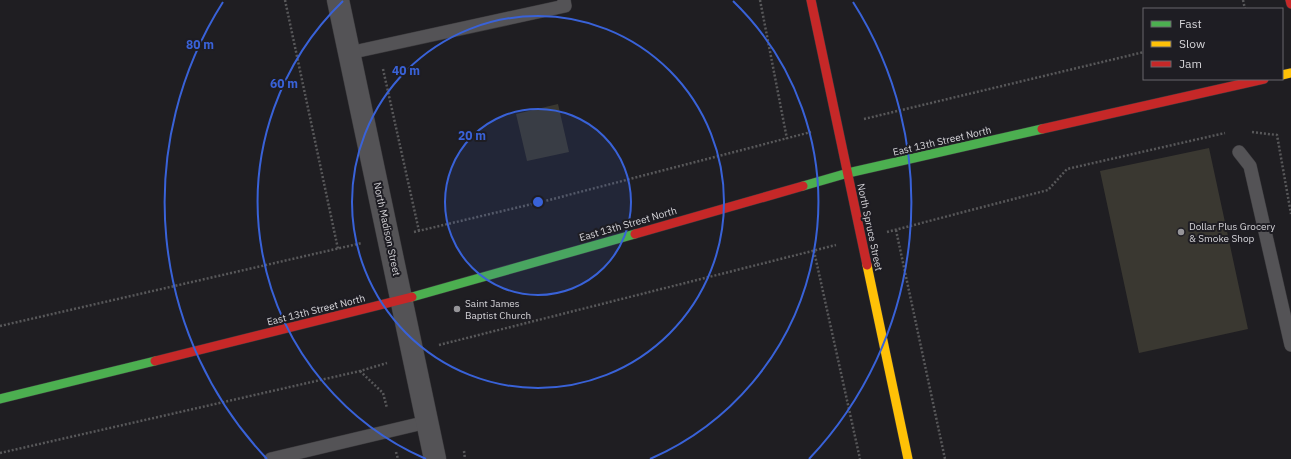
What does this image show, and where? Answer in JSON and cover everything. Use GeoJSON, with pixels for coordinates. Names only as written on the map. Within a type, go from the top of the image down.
{"type":"FeatureCollection","features":[{"type":"Feature","properties":{"kind":"main road","name":"North Spruce Street"},"geometry":{"type":"LineString","coordinates":[[810,0],[908,459]]}},
{"type":"Feature","properties":{"kind":"main road"},"geometry":{"type":"LineString","coordinates":[[1290,0],[1291,4]]}},
{"type":"Feature","properties":{"kind":"main road","name":"East 13th Street North"},"geometry":{"type":"LineString","coordinates":[[0,399],[402,300],[848,173],[1260,80]]}},
{"type":"Feature","properties":{"kind":"street","name":"North Madison Street"},"geometry":{"type":"LineString","coordinates":[[338,0],[435,459]]}},
{"type":"Feature","properties":{"kind":"lane"},"geometry":{"type":"LineString","coordinates":[[349,53],[566,6],[564,0]]}},
{"type":"Feature","properties":{"kind":"lane"},"geometry":{"type":"LineString","coordinates":[[1239,152],[1250,166],[1288,315],[1291,345]]}},
{"type":"Feature","properties":{"kind":"lane"},"geometry":{"type":"LineString","coordinates":[[271,459],[427,422]]}},
{"type":"Feature","properties":{"kind":"path"},"geometry":{"type":"LineString","coordinates":[[285,0],[338,249]]}},
{"type":"Feature","properties":{"kind":"path"},"geometry":{"type":"LineString","coordinates":[[760,0],[787,139]]}},
{"type":"Feature","properties":{"kind":"path"},"geometry":{"type":"LineString","coordinates":[[378,46],[419,230]]}},
{"type":"Feature","properties":{"kind":"path"},"geometry":{"type":"LineString","coordinates":[[0,326],[549,200],[838,126],[1143,52]]}},
{"type":"Feature","properties":{"kind":"path"},"geometry":{"type":"LineString","coordinates":[[1246,131],[1277,135],[1291,214]]}},
{"type":"Feature","properties":{"kind":"path"},"geometry":{"type":"LineString","coordinates":[[0,453],[360,371],[440,345],[814,251],[1048,190],[1067,169],[1230,132]]}},
{"type":"Feature","properties":{"kind":"path"},"geometry":{"type":"LineString","coordinates":[[896,230],[945,459]]}},
{"type":"Feature","properties":{"kind":"path"},"geometry":{"type":"LineString","coordinates":[[814,251],[860,459]]}},
{"type":"Feature","properties":{"kind":"building"},"geometry":{"type":"Polygon","coordinates":[[[558,104],[569,152],[527,161],[516,114],[558,104]]]}},
{"type":"Feature","properties":{"kind":"building"},"geometry":{"type":"Polygon","coordinates":[[[1209,148],[1248,329],[1139,353],[1100,171],[1209,148]]]}},
{"type":"Feature","properties":{"kind":"traffic: fast"},"geometry":{"type":"LineString","coordinates":[[803,186],[848,173],[1042,129]]}},
{"type":"Feature","properties":{"kind":"traffic: fast"},"geometry":{"type":"LineString","coordinates":[[412,297],[635,234]]}},
{"type":"Feature","properties":{"kind":"traffic: fast"},"geometry":{"type":"LineString","coordinates":[[0,399],[155,361]]}},
{"type":"Feature","properties":{"kind":"traffic: slow"},"geometry":{"type":"LineString","coordinates":[[1283,75],[1291,73]]}},
{"type":"Feature","properties":{"kind":"traffic: slow"},"geometry":{"type":"LineString","coordinates":[[867,265],[908,459]]}},
{"type":"Feature","properties":{"kind":"traffic: jam"},"geometry":{"type":"LineString","coordinates":[[811,0],[867,265]]}},
{"type":"Feature","properties":{"kind":"traffic: jam"},"geometry":{"type":"LineString","coordinates":[[1290,0],[1291,4]]}},
{"type":"Feature","properties":{"kind":"traffic: jam"},"geometry":{"type":"LineString","coordinates":[[1042,129],[1260,80]]}},
{"type":"Feature","properties":{"kind":"traffic: jam"},"geometry":{"type":"LineString","coordinates":[[635,234],[803,186]]}},
{"type":"Feature","properties":{"kind":"traffic: jam"},"geometry":{"type":"LineString","coordinates":[[155,361],[412,297]]}},
{"type":"Feature","properties":{"kind":"place","name":"Dollar Plus Grocery & Smoke Shop"},"geometry":{"type":"Point","coordinates":[1181,232]}},
{"type":"Feature","properties":{"kind":"place","name":"Saint James Baptist Church"},"geometry":{"type":"Point","coordinates":[457,309]}}]}
